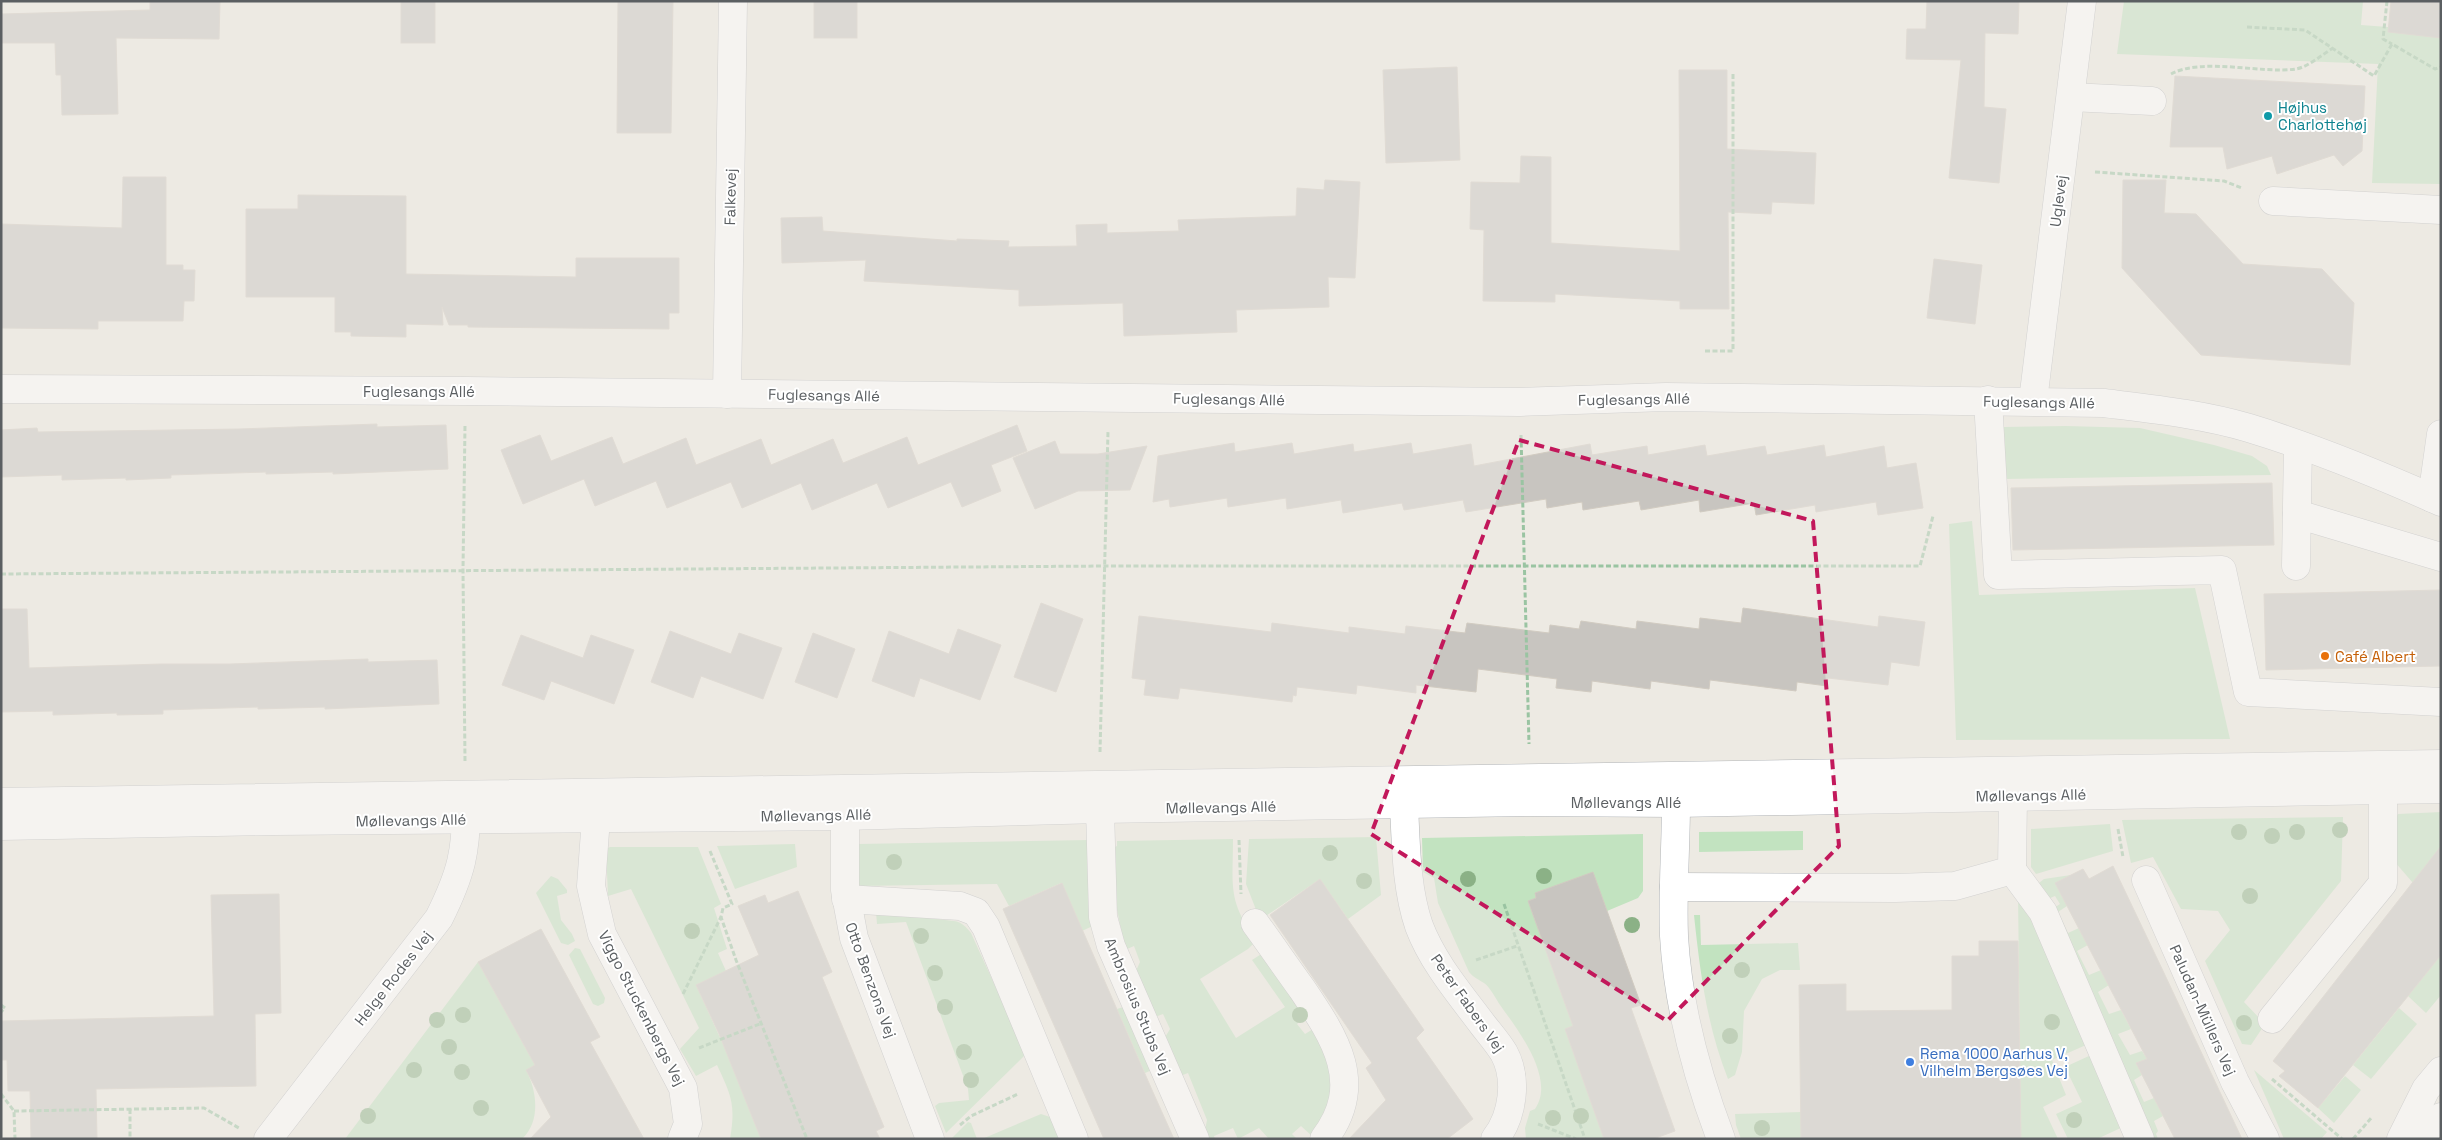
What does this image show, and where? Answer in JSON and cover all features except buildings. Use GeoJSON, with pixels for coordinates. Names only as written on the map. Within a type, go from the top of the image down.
{"type":"FeatureCollection","features":[{"type":"Feature","properties":{"kind":"street","name":"Falkevej"},"geometry":{"type":"LineString","coordinates":[[727,394],[733,1]]}},
{"type":"Feature","properties":{"kind":"street","name":"Uglevej"},"geometry":{"type":"LineString","coordinates":[[2033,401],[2082,1]]}},
{"type":"Feature","properties":{"kind":"street"},"geometry":{"type":"LineString","coordinates":[[2071,98],[2152,102]]}},
{"type":"Feature","properties":{"kind":"street"},"geometry":{"type":"LineString","coordinates":[[2261,196],[2441,210]]}},
{"type":"Feature","properties":{"kind":"street","name":"Fuglesangs Allé"},"geometry":{"type":"LineString","coordinates":[[1,389],[466,391],[1511,402],[1666,397],[2104,403],[2173,412],[2248,428],[2383,476],[2436,500]]}},
{"type":"Feature","properties":{"kind":"street"},"geometry":{"type":"LineString","coordinates":[[1988,400],[1998,575],[2222,570],[2248,692],[2441,702]]}},
{"type":"Feature","properties":{"kind":"street"},"geometry":{"type":"LineString","coordinates":[[2436,500],[2441,434]]}},
{"type":"Feature","properties":{"kind":"street"},"geometry":{"type":"LineString","coordinates":[[2296,566],[2298,445]]}},
{"type":"Feature","properties":{"kind":"street"},"geometry":{"type":"LineString","coordinates":[[2297,514],[2441,557]]}},
{"type":"Feature","properties":{"kind":"street","name":"Møllevangs Allé"},"geometry":{"type":"LineString","coordinates":[[1,802],[466,807],[596,818],[845,816],[1099,797],[1379,782],[1530,777],[2441,764]]}},
{"type":"Feature","properties":{"kind":"street"},"geometry":{"type":"LineString","coordinates":[[1676,775],[1674,936],[1680,997],[1689,1044],[1721,1139]]}},
{"type":"Feature","properties":{"kind":"street","name":"Møllevangs Allé"},"geometry":{"type":"LineString","coordinates":[[1,826],[466,807],[1099,797],[1239,807],[1531,802],[1677,803],[2441,789]]}},
{"type":"Feature","properties":{"kind":"street"},"geometry":{"type":"LineString","coordinates":[[2272,1019],[2383,883],[2383,790]]}},
{"type":"Feature","properties":{"kind":"street"},"geometry":{"type":"LineString","coordinates":[[2013,796],[2012,870],[2043,912],[2140,1139]]}},
{"type":"Feature","properties":{"kind":"street","name":"Ambrosius Stubs Vej"},"geometry":{"type":"LineString","coordinates":[[1099,797],[1103,917],[1111,946],[1195,1139]]}},
{"type":"Feature","properties":{"kind":"street","name":"Peter Fabers Vej"},"geometry":{"type":"LineString","coordinates":[[1404,805],[1408,874],[1419,926],[1442,971],[1504,1053],[1510,1072],[1512,1091],[1510,1114],[1495,1139]]}},
{"type":"Feature","properties":{"kind":"street","name":"Helge Rodes Vej"},"geometry":{"type":"LineString","coordinates":[[256,1134],[439,918],[454,887],[464,853],[466,807]]}},
{"type":"Feature","properties":{"kind":"street","name":"Otto Benzons Vej"},"geometry":{"type":"LineString","coordinates":[[845,816],[846,899],[854,938],[930,1139]]}},
{"type":"Feature","properties":{"kind":"street","name":"Viggo Stuckenbergs Vej"},"geometry":{"type":"LineString","coordinates":[[596,818],[592,886],[602,934],[683,1088],[688,1124],[682,1139]]}},
{"type":"Feature","properties":{"kind":"street"},"geometry":{"type":"LineString","coordinates":[[1674,887],[1895,888],[1955,886],[2012,870]]}},
{"type":"Feature","properties":{"kind":"street","name":"Paludan-Müllers Vej"},"geometry":{"type":"LineString","coordinates":[[2146,880],[2235,1082],[2265,1139]]}},
{"type":"Feature","properties":{"kind":"street"},"geometry":{"type":"LineString","coordinates":[[846,899],[960,906],[976,912],[986,927],[1074,1139]]}},
{"type":"Feature","properties":{"kind":"street"},"geometry":{"type":"LineString","coordinates":[[1255,923],[1326,1024],[1339,1049],[1344,1070],[1344,1087],[1335,1124],[1324,1139]]}},
{"type":"Feature","properties":{"kind":"street"},"geometry":{"type":"LineString","coordinates":[[2401,1139],[2426,1089],[2441,1072]]}},
{"type":"Feature","properties":{"kind":"street"},"geometry":{"type":"LineString","coordinates":[[2417,1139],[2441,1117]]}},
{"type":"Feature","properties":{"kind":"path"},"geometry":{"type":"LineString","coordinates":[[2387,1],[2382,39],[2435,69],[2441,67]]}},
{"type":"Feature","properties":{"kind":"path"},"geometry":{"type":"LineString","coordinates":[[2247,27],[2306,30],[2374,76],[2392,44]]}},
{"type":"Feature","properties":{"kind":"path"},"geometry":{"type":"LineString","coordinates":[[2152,102],[2160,79],[2181,68],[2298,69],[2333,48]]}},
{"type":"Feature","properties":{"kind":"path"},"geometry":{"type":"LineString","coordinates":[[1706,351],[1733,351],[1733,72]]}},
{"type":"Feature","properties":{"kind":"path"},"geometry":{"type":"LineString","coordinates":[[2062,170],[2224,181],[2261,196]]}},
{"type":"Feature","properties":{"kind":"path"},"geometry":{"type":"LineString","coordinates":[[466,391],[463,570],[466,807]]}},
{"type":"Feature","properties":{"kind":"path"},"geometry":{"type":"LineString","coordinates":[[1099,797],[1109,398]]}},
{"type":"Feature","properties":{"kind":"path"},"geometry":{"type":"LineString","coordinates":[[1521,445],[1526,568],[1530,777]]}},
{"type":"Feature","properties":{"kind":"path"},"geometry":{"type":"LineString","coordinates":[[1,574],[1106,566],[1526,568],[1920,566],[1933,516]]}},
{"type":"Feature","properties":{"kind":"path"},"geometry":{"type":"LineString","coordinates":[[1239,807],[1241,895],[1255,923]]}},
{"type":"Feature","properties":{"kind":"path"},"geometry":{"type":"LineString","coordinates":[[683,994],[721,917],[723,908],[732,904],[710,851],[703,816]]}},
{"type":"Feature","properties":{"kind":"path"},"geometry":{"type":"LineString","coordinates":[[1504,904],[1585,1139]]}},
{"type":"Feature","properties":{"kind":"path"},"geometry":{"type":"LineString","coordinates":[[721,917],[736,960],[807,1139]]}},
{"type":"Feature","properties":{"kind":"path"},"geometry":{"type":"LineString","coordinates":[[1442,971],[1517,946]]}},
{"type":"Feature","properties":{"kind":"path"},"geometry":{"type":"LineString","coordinates":[[1,1005],[5,1008],[1,1012]]}},
{"type":"Feature","properties":{"kind":"path"},"geometry":{"type":"LineString","coordinates":[[668,1061],[762,1023]]}},
{"type":"Feature","properties":{"kind":"path"},"geometry":{"type":"LineString","coordinates":[[2267,1074],[2342,1139]]}},
{"type":"Feature","properties":{"kind":"path"},"geometry":{"type":"LineString","coordinates":[[958,1128],[971,1116],[1048,1079]]}},
{"type":"Feature","properties":{"kind":"path"},"geometry":{"type":"LineString","coordinates":[[1,1094],[14,1111],[16,1139]]}},
{"type":"Feature","properties":{"kind":"path"},"geometry":{"type":"LineString","coordinates":[[14,1111],[204,1108],[256,1134]]}},
{"type":"Feature","properties":{"kind":"path"},"geometry":{"type":"LineString","coordinates":[[130,1109],[130,1139]]}},
{"type":"Feature","properties":{"kind":"path"},"geometry":{"type":"LineString","coordinates":[[1510,1114],[1576,1139]]}},
{"type":"Feature","properties":{"kind":"highlighted area"},"geometry":{"type":"Polygon","coordinates":[[[1519,440],[1813,521],[1839,846],[1667,1021],[1371,834],[1519,440]]]}},
{"type":"Feature","properties":{"kind":"green space"},"geometry":{"type":"Polygon","coordinates":[[[2124,1],[2363,1],[2361,25],[2441,31],[2441,184],[2372,183],[2378,64],[2117,54],[2124,1]]]}},
{"type":"Feature","properties":{"kind":"green space"},"geometry":{"type":"Polygon","coordinates":[[[2004,427],[2140,428],[2214,445],[2252,456],[2267,466],[2271,475],[2005,479],[2004,427]]]}},
{"type":"Feature","properties":{"kind":"green space"},"geometry":{"type":"Polygon","coordinates":[[[1972,521],[1979,595],[2195,588],[2230,739],[1956,740],[1949,524],[1972,521]]]}},
{"type":"Feature","properties":{"kind":"green space"},"geometry":{"type":"Polygon","coordinates":[[[2441,812],[2441,869],[2413,883],[2394,861],[2393,823],[2398,814],[2441,812]]]}},
{"type":"Feature","properties":{"kind":"green space"},"geometry":{"type":"Polygon","coordinates":[[[2343,817],[2341,881],[2244,1002],[2265,1024],[2251,1045],[2242,1044],[2205,961],[2230,930],[2218,911],[2181,909],[2153,857],[2131,863],[2122,820],[2343,817]]]}},
{"type":"Feature","properties":{"kind":"green space"},"geometry":{"type":"Polygon","coordinates":[[[2110,824],[2113,851],[2036,874],[2031,867],[2031,829],[2110,824]]]}},
{"type":"Feature","properties":{"kind":"green space"},"geometry":{"type":"Polygon","coordinates":[[[1803,831],[1803,850],[1699,852],[1699,832],[1803,831]]]}},
{"type":"Feature","properties":{"kind":"green space"},"geometry":{"type":"Polygon","coordinates":[[[1643,834],[1643,891],[1638,898],[1607,911],[1593,873],[1535,893],[1536,898],[1528,901],[1573,1026],[1565,1029],[1604,1139],[1526,1139],[1525,1128],[1530,1111],[1535,1109],[1540,1097],[1541,1084],[1538,1070],[1525,1041],[1491,990],[1469,972],[1438,903],[1434,878],[1423,872],[1422,838],[1643,834]]]}},
{"type":"Feature","properties":{"kind":"green space"},"geometry":{"type":"Polygon","coordinates":[[[1376,837],[1381,895],[1348,919],[1320,879],[1260,920],[1246,884],[1249,839],[1376,837]]]}},
{"type":"Feature","properties":{"kind":"green space"},"geometry":{"type":"Polygon","coordinates":[[[1233,839],[1233,881],[1236,903],[1247,927],[1257,940],[1248,949],[1200,979],[1236,1038],[1285,1007],[1252,960],[1266,951],[1309,1014],[1297,1024],[1305,1034],[1318,1026],[1333,1068],[1330,1103],[1313,1137],[1301,1126],[1292,1134],[1297,1139],[1269,1139],[1259,1128],[1238,1139],[1233,1128],[1214,1136],[1215,1139],[1208,1139],[1205,1130],[1207,1120],[1188,1073],[1180,1076],[1164,1039],[1170,1029],[1163,1014],[1155,1017],[1135,973],[1140,962],[1134,946],[1125,950],[1115,899],[1113,848],[1117,846],[1117,841],[1233,839]]]}},
{"type":"Feature","properties":{"kind":"green space"},"geometry":{"type":"Polygon","coordinates":[[[1089,840],[1097,924],[1082,931],[1061,883],[1009,906],[997,884],[857,886],[857,844],[1089,840]]]}},
{"type":"Feature","properties":{"kind":"green space"},"geometry":{"type":"Polygon","coordinates":[[[795,844],[797,867],[735,889],[717,846],[795,844]]]}},
{"type":"Feature","properties":{"kind":"green space"},"geometry":{"type":"Polygon","coordinates":[[[610,847],[698,847],[721,904],[714,908],[727,949],[718,953],[726,971],[696,985],[727,1053],[761,1139],[730,1139],[732,1127],[731,1100],[717,1065],[696,1076],[680,1049],[699,1028],[631,889],[608,896],[606,849],[610,847]]]}},
{"type":"Feature","properties":{"kind":"green space"},"geometry":{"type":"Polygon","coordinates":[[[2071,875],[2067,906],[2058,912],[2068,933],[2079,928],[2088,945],[2077,951],[2089,975],[2101,970],[2109,985],[2098,992],[2109,1014],[2121,1010],[2131,1029],[2118,1034],[2130,1055],[2142,1051],[2147,1059],[2136,1063],[2142,1075],[2134,1080],[2144,1102],[2154,1098],[2163,1116],[2154,1121],[2158,1131],[2156,1134],[2158,1139],[2152,1139],[2054,908],[2060,904],[2055,896],[2048,899],[2039,883],[2044,879],[2071,875]]]}},
{"type":"Feature","properties":{"kind":"green space"},"geometry":{"type":"Polygon","coordinates":[[[551,876],[558,879],[567,890],[567,893],[557,896],[561,920],[575,941],[568,945],[561,943],[536,893],[551,876]]]}},
{"type":"Feature","properties":{"kind":"green space"},"geometry":{"type":"Polygon","coordinates":[[[2018,895],[2025,904],[2086,1045],[2052,1060],[2066,1095],[2043,1107],[2058,1139],[1968,1139],[2021,1138],[2018,895]]]}},
{"type":"Feature","properties":{"kind":"green space"},"geometry":{"type":"Polygon","coordinates":[[[876,912],[954,921],[966,927],[971,933],[1026,1054],[946,1133],[935,1106],[939,1103],[969,1100],[968,1089],[906,922],[877,924],[876,912]]]}},
{"type":"Feature","properties":{"kind":"green space"},"geometry":{"type":"Polygon","coordinates":[[[1694,915],[1700,915],[1701,945],[1798,943],[1800,970],[1780,970],[1762,979],[1744,1011],[1742,1052],[1735,1075],[1728,1079],[1715,1039],[1705,998],[1694,915]]]}},
{"type":"Feature","properties":{"kind":"green space"},"geometry":{"type":"Polygon","coordinates":[[[575,948],[580,949],[605,998],[604,1003],[598,1006],[593,1004],[569,955],[575,948]]]}},
{"type":"Feature","properties":{"kind":"green space"},"geometry":{"type":"Polygon","coordinates":[[[2441,955],[2441,995],[2426,1013],[2408,996],[2441,955]]]}},
{"type":"Feature","properties":{"kind":"green space"},"geometry":{"type":"Polygon","coordinates":[[[478,962],[535,1065],[526,1070],[535,1096],[535,1115],[528,1132],[522,1139],[345,1139],[478,962]]]}},
{"type":"Feature","properties":{"kind":"green space"},"geometry":{"type":"Polygon","coordinates":[[[1126,1006],[1152,1070],[1145,1073],[1117,1009],[1126,1006]]]}},
{"type":"Feature","properties":{"kind":"green space"},"geometry":{"type":"Polygon","coordinates":[[[2399,1008],[2417,1024],[2371,1079],[2353,1065],[2399,1008]]]}},
{"type":"Feature","properties":{"kind":"green space"},"geometry":{"type":"Polygon","coordinates":[[[2091,1055],[2125,1126],[2097,1139],[2068,1139],[2056,1114],[2082,1102],[2065,1067],[2091,1055]]]}},
{"type":"Feature","properties":{"kind":"green space"},"geometry":{"type":"Polygon","coordinates":[[[2254,1070],[2327,1132],[2321,1139],[2284,1139],[2254,1070]]]}},
{"type":"Feature","properties":{"kind":"green space"},"geometry":{"type":"Polygon","coordinates":[[[2345,1076],[2361,1090],[2334,1123],[2318,1108],[2345,1076]]]}},
{"type":"Feature","properties":{"kind":"green space"},"geometry":{"type":"Polygon","coordinates":[[[1801,1112],[1801,1139],[1741,1139],[1736,1125],[1735,1114],[1801,1112]]]}},
{"type":"Feature","properties":{"kind":"green space"},"geometry":{"type":"Polygon","coordinates":[[[1041,1114],[1053,1118],[1061,1139],[982,1139],[1041,1114]]]}},
{"type":"Feature","properties":{"kind":"green space"},"geometry":{"type":"Polygon","coordinates":[[[968,1122],[971,1123],[977,1139],[951,1139],[968,1122]]]}},
{"type":"Feature","properties":{"kind":"place","name":"Højhus Charlottehøj"},"geometry":{"type":"Point","coordinates":[2268,116]}},
{"type":"Feature","properties":{"kind":"place","name":"Café Albert"},"geometry":{"type":"Point","coordinates":[2325,656]}},
{"type":"Feature","properties":{"kind":"place","name":"Rema 1000 Aarhus V, Vilhelm Bergsøes Vej"},"geometry":{"type":"Point","coordinates":[1910,1062]}}]}
